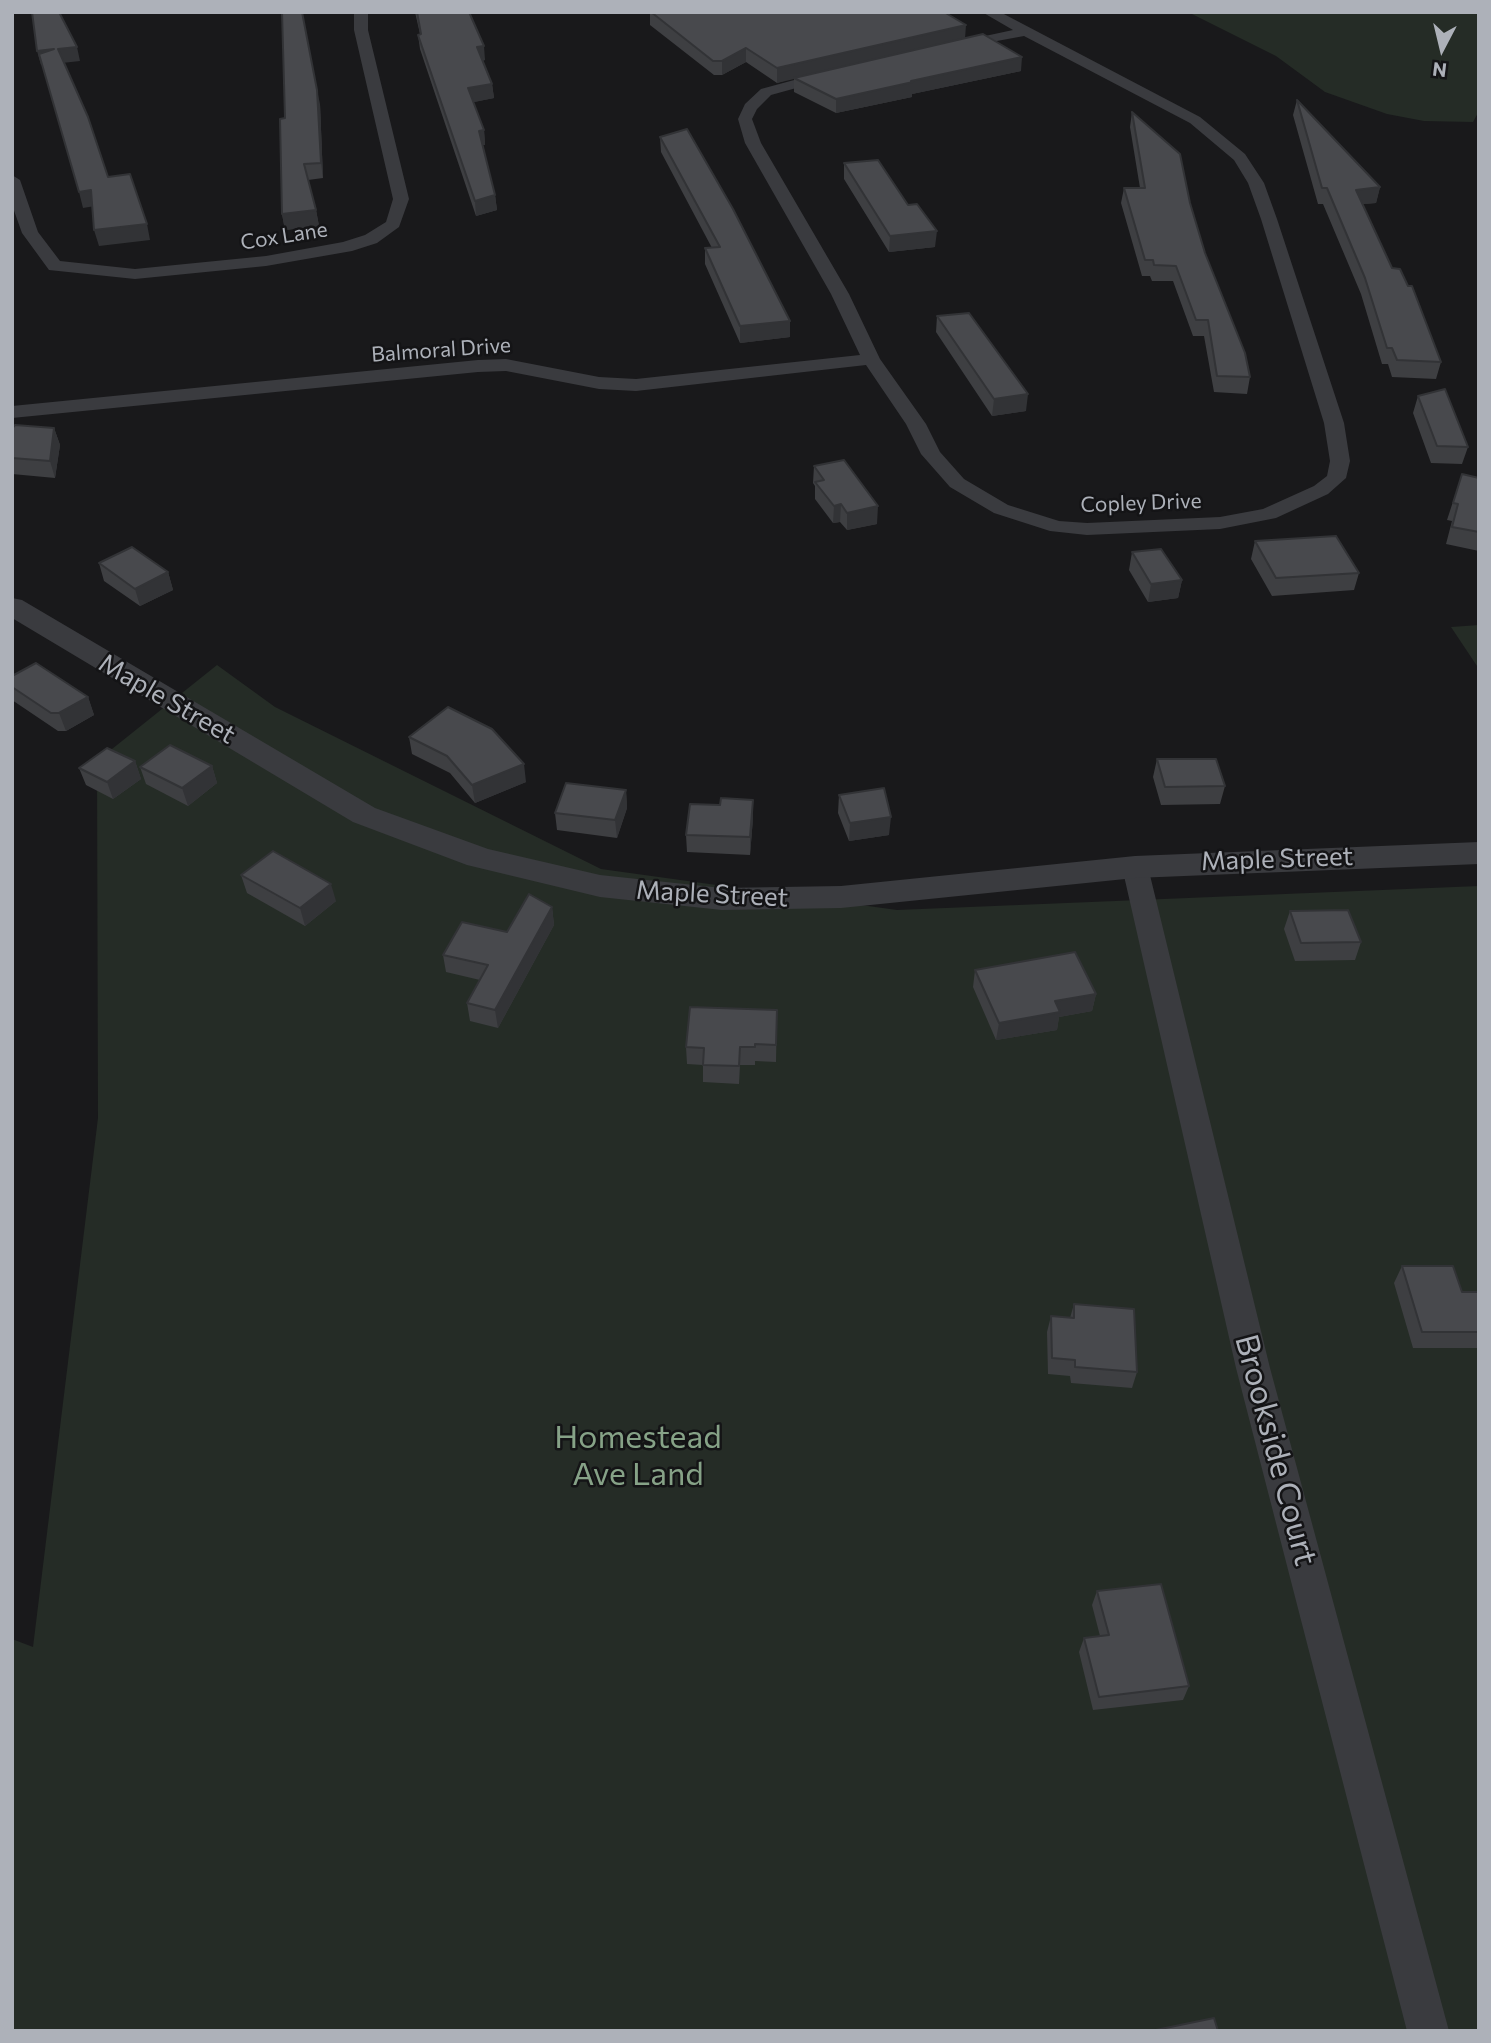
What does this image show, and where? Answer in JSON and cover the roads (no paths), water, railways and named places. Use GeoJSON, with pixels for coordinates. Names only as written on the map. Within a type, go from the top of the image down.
{"type":"FeatureCollection","features":[{"type":"Feature","properties":{"kind":"street","name":"Cox Lane"},"geometry":{"type":"LineString","coordinates":[[12,180],[30,233],[55,267],[160,273],[267,261],[346,247],[371,239],[393,223],[401,199],[361,30],[361,12]]}},
{"type":"Feature","properties":{"kind":"street","name":"Copley Drive"},"geometry":{"type":"LineString","coordinates":[[847,71],[766,92],[750,107],[746,119],[753,143],[840,294],[871,359],[916,424],[931,454],[957,483],[976,497],[1001,509],[1057,527],[1156,527],[1220,523],[1269,514],[1292,506],[1336,478],[1340,461],[1334,424],[1269,219],[1256,183],[1240,157],[1195,120],[989,12]]}},
{"type":"Feature","properties":{"kind":"street"},"geometry":{"type":"LineString","coordinates":[[936,51],[1026,31]]}},
{"type":"Feature","properties":{"kind":"street","name":"Balmoral Drive"},"geometry":{"type":"LineString","coordinates":[[12,412],[478,366],[506,365],[599,383],[636,385],[871,359]]}},
{"type":"Feature","properties":{"kind":"street","name":"Maple Street"},"geometry":{"type":"LineString","coordinates":[[12,606],[364,815],[423,839],[536,873],[665,894],[785,899],[841,897],[1135,867],[1479,853]]}},
{"type":"Feature","properties":{"kind":"street","name":"Brookside Court"},"geometry":{"type":"LineString","coordinates":[[1135,867],[1253,1368],[1428,2031]]}},
{"type":"Feature","properties":{"kind":"park label","name":"Homestead Ave Land"},"geometry":{"type":"Point","coordinates":[638,1456]}}]}
